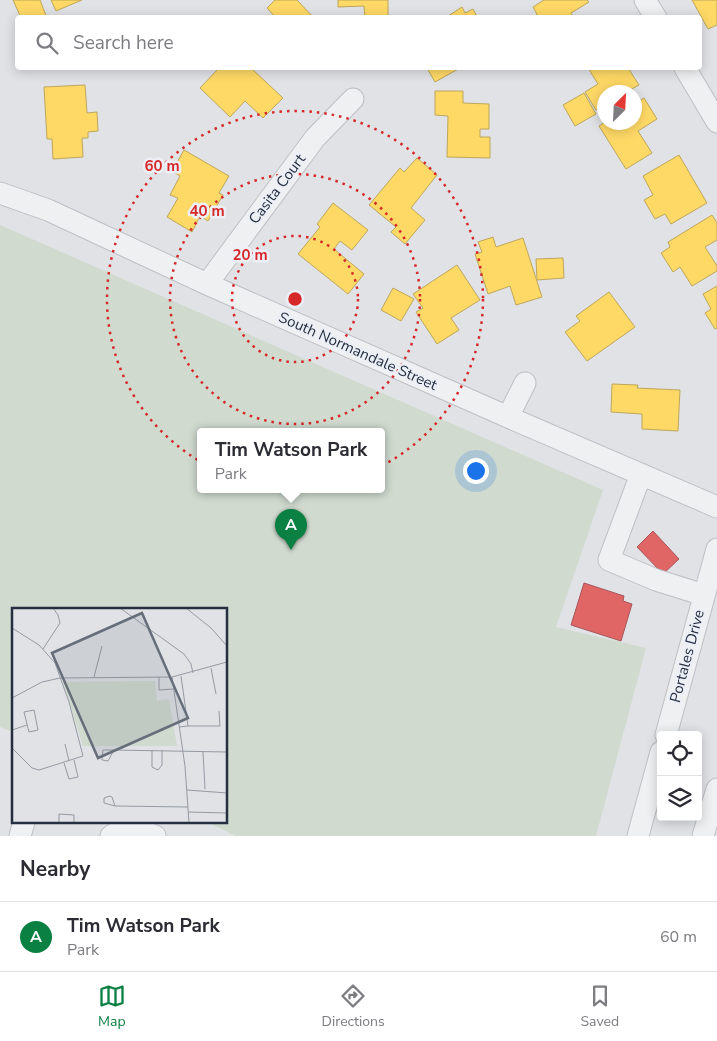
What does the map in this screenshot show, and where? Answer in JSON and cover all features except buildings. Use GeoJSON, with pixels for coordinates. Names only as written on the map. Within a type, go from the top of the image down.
{"type":"FeatureCollection","features":[{"type":"Feature","properties":{"kind":"street"},"geometry":{"type":"LineString","coordinates":[[645,0],[654,15]]}},
{"type":"Feature","properties":{"kind":"street"},"geometry":{"type":"LineString","coordinates":[[686,70],[717,122]]}},
{"type":"Feature","properties":{"kind":"street","name":"Casita Court"},"geometry":{"type":"LineString","coordinates":[[207,284],[315,138],[353,99]]}},
{"type":"Feature","properties":{"kind":"street","name":"South Normandale Street"},"geometry":{"type":"LineString","coordinates":[[0,193],[48,210],[207,284],[717,507]]}},
{"type":"Feature","properties":{"kind":"street"},"geometry":{"type":"LineString","coordinates":[[508,417],[525,382]]}},
{"type":"Feature","properties":{"kind":"street"},"geometry":{"type":"LineString","coordinates":[[641,474],[609,560],[656,580],[704,594]]}},
{"type":"Feature","properties":{"kind":"street","name":"Portales Drive"},"geometry":{"type":"LineString","coordinates":[[667,731],[717,549]]}},
{"type":"Feature","properties":{"kind":"street"},"geometry":{"type":"LineString","coordinates":[[638,836],[657,767]]}},
{"type":"Feature","properties":{"kind":"street"},"geometry":{"type":"LineString","coordinates":[[703,836],[717,790]]}},
{"type":"Feature","properties":{"kind":"street"},"geometry":{"type":"LineString","coordinates":[[111,836],[127,824],[155,836]]}},
{"type":"Feature","properties":{"kind":"shaded area"},"geometry":{"type":"Polygon","coordinates":[[[0,225],[603,490],[556,627],[646,648],[596,836],[236,836],[211,824],[228,824],[228,608],[12,608],[12,731],[0,727],[0,225]]]}},
{"type":"Feature","properties":{"kind":"place","name":"Tim Watson Park"},"geometry":{"type":"Point","coordinates":[291,550]}}]}
